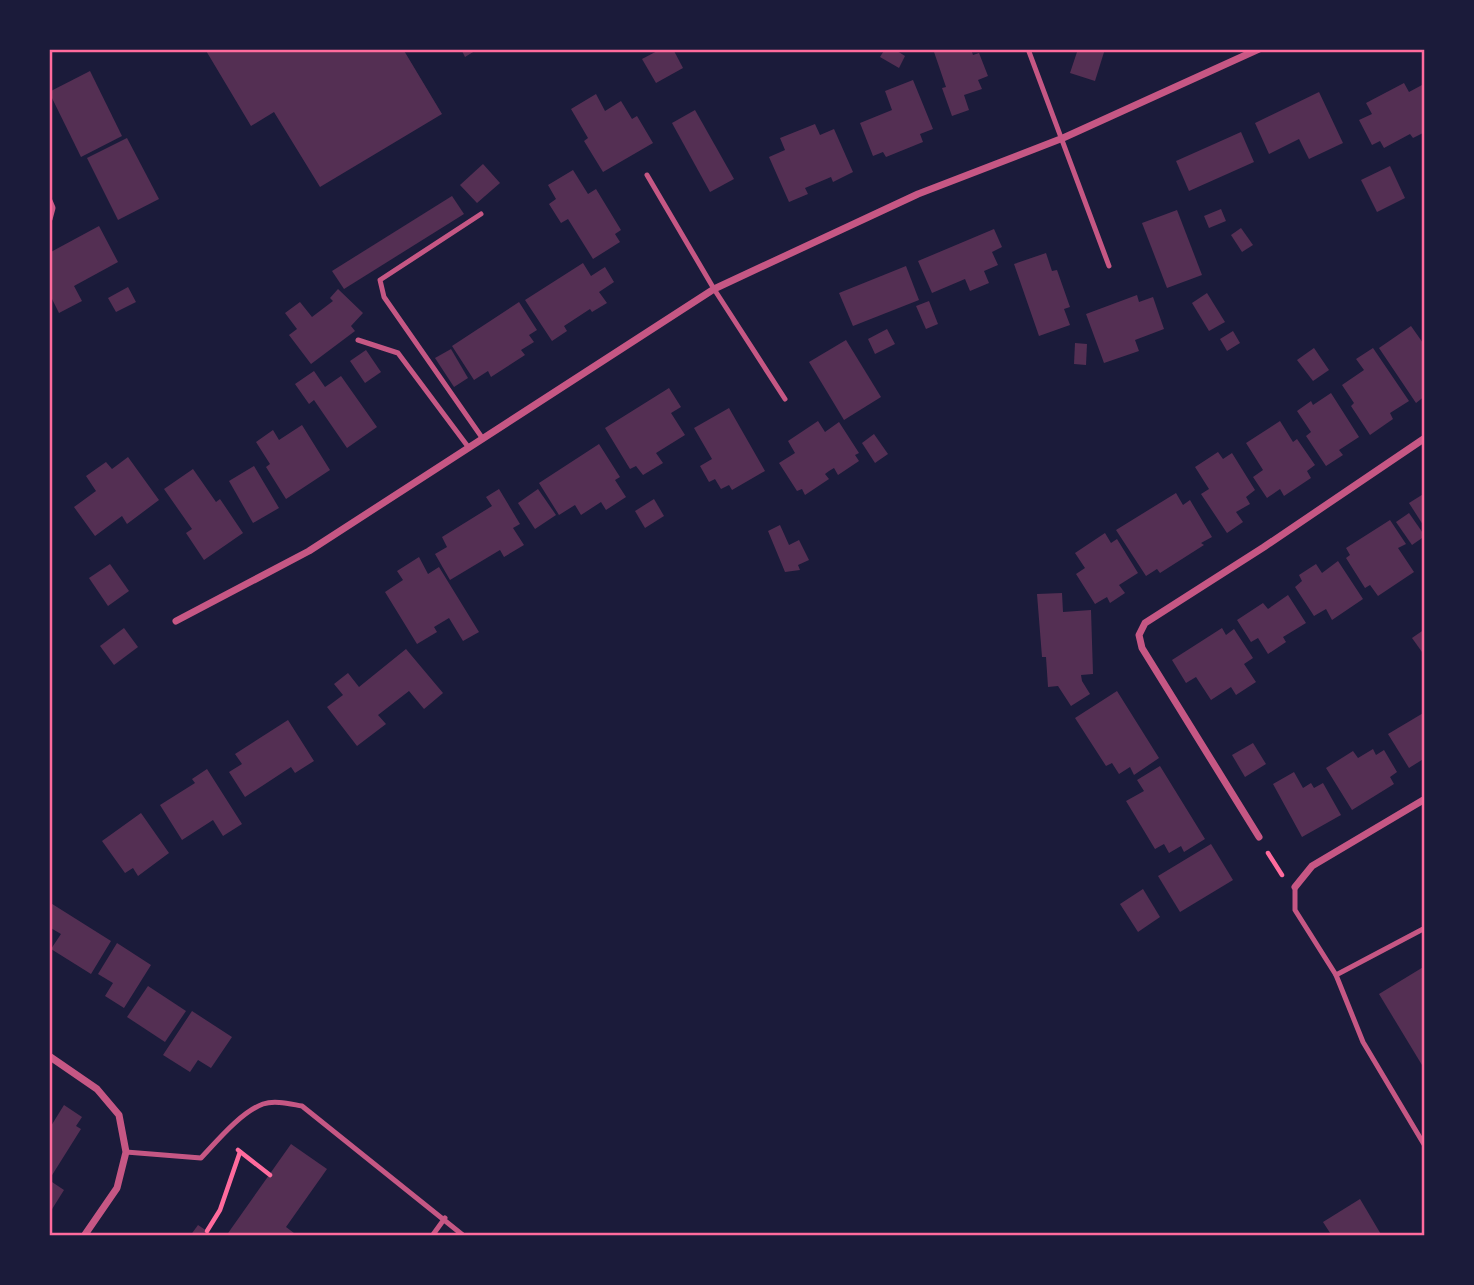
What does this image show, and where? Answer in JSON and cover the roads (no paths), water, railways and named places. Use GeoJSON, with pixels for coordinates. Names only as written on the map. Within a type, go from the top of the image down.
{"type":"FeatureCollection","features":[{"type":"Feature","properties":{"kind":"street"},"geometry":{"type":"LineString","coordinates":[[176,621],[309,551],[714,289],[918,194],[1063,138],[1259,49]]}},
{"type":"Feature","properties":{"kind":"street"},"geometry":{"type":"LineString","coordinates":[[49,201],[52,208],[49,219]]}},
{"type":"Feature","properties":{"kind":"street"},"geometry":{"type":"LineString","coordinates":[[1259,837],[1142,648],[1139,635],[1145,622],[1264,547],[1425,438]]}},
{"type":"Feature","properties":{"kind":"street"},"geometry":{"type":"LineString","coordinates":[[1294,887],[1312,866],[1425,799]]}},
{"type":"Feature","properties":{"kind":"street"},"geometry":{"type":"LineString","coordinates":[[49,1056],[97,1089],[119,1115],[126,1152],[117,1188],[85,1236]]}},
{"type":"Feature","properties":{"kind":"lane"},"geometry":{"type":"LineString","coordinates":[[1028,49],[1109,266]]}},
{"type":"Feature","properties":{"kind":"lane"},"geometry":{"type":"LineString","coordinates":[[647,175],[714,289],[785,399]]}},
{"type":"Feature","properties":{"kind":"lane"},"geometry":{"type":"LineString","coordinates":[[481,214],[380,280],[384,297],[483,439]]}},
{"type":"Feature","properties":{"kind":"lane"},"geometry":{"type":"LineString","coordinates":[[358,340],[398,353],[469,448]]}},
{"type":"Feature","properties":{"kind":"lane"},"geometry":{"type":"LineString","coordinates":[[1294,887],[1295,910],[1336,975],[1363,1042],[1425,1146]]}},
{"type":"Feature","properties":{"kind":"lane"},"geometry":{"type":"LineString","coordinates":[[1336,975],[1425,928]]}},
{"type":"Feature","properties":{"kind":"lane"},"geometry":{"type":"LineString","coordinates":[[126,1152],[201,1158],[239,1120],[264,1104],[282,1102],[302,1106],[464,1236]]}},
{"type":"Feature","properties":{"kind":"lane"},"geometry":{"type":"LineString","coordinates":[[432,1236],[444,1219]]}}]}
